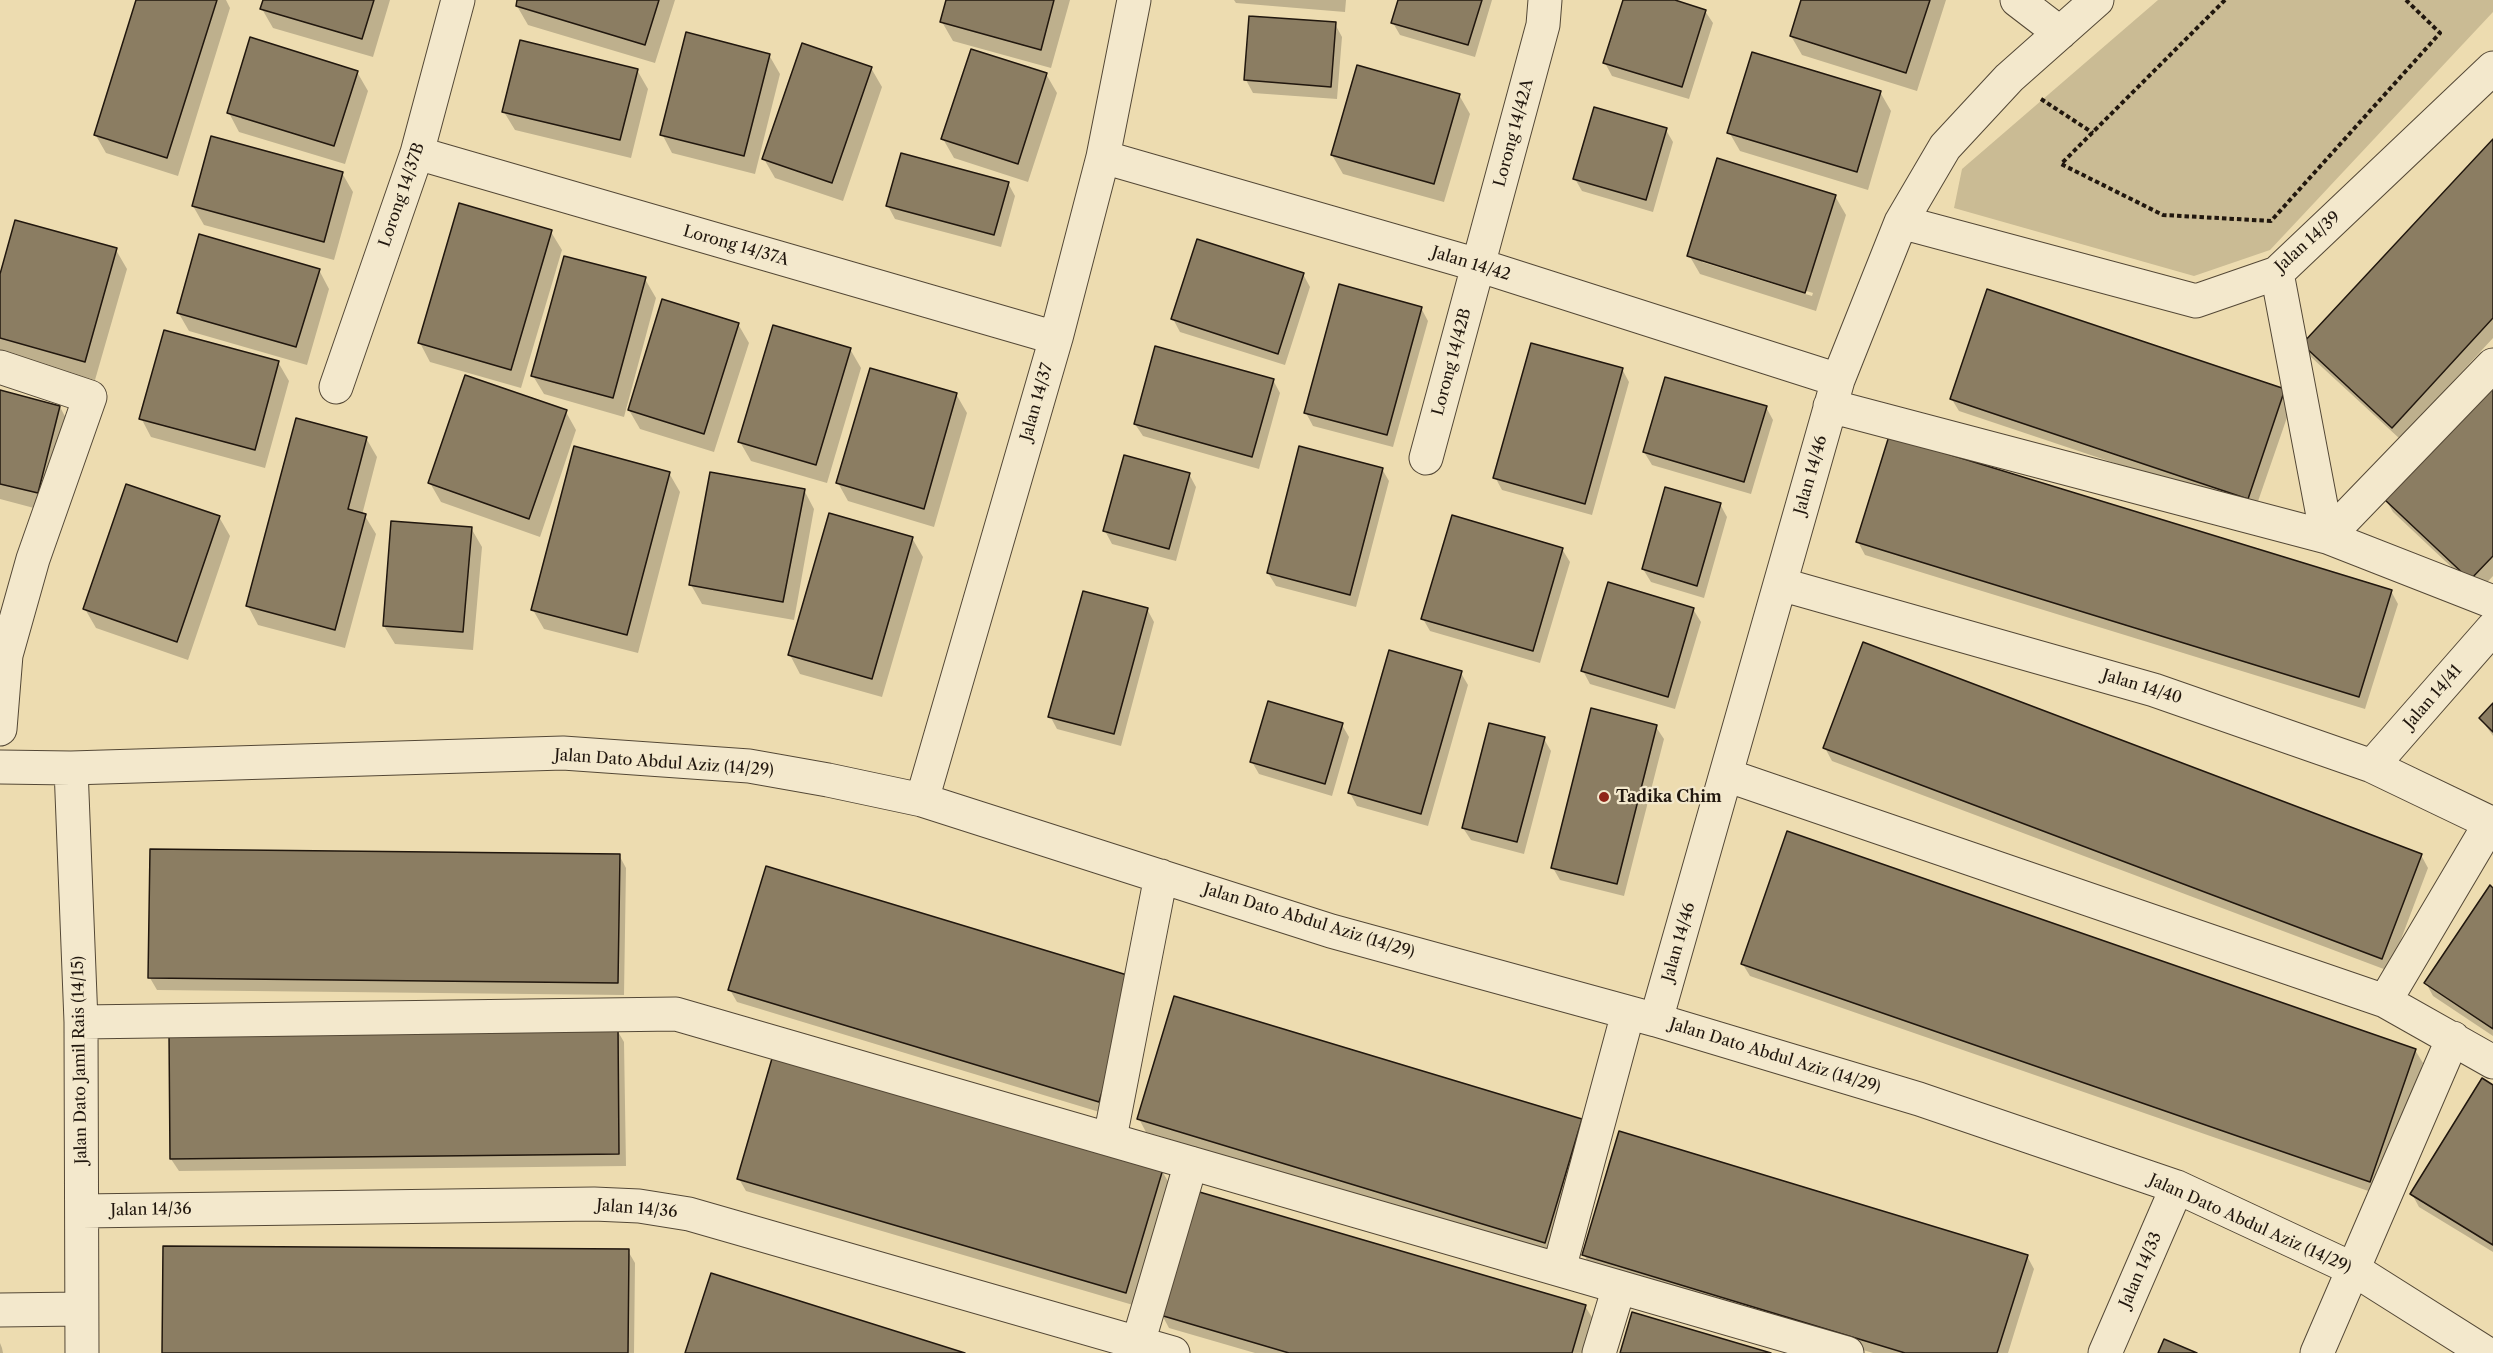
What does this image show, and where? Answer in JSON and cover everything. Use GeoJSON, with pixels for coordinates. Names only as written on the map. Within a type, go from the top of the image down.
{"type":"FeatureCollection","features":[{"type":"Feature","properties":{"kind":"street","name":"Lorong 14/37B"},"geometry":{"type":"LineString","coordinates":[[336,387],[417,153],[458,0]]}},
{"type":"Feature","properties":{"kind":"street","name":"Jalan 14/37"},"geometry":{"type":"LineString","coordinates":[[922,800],[1056,338],[1102,157],[1134,0]]}},
{"type":"Feature","properties":{"kind":"street","name":"Lorong 14/42A"},"geometry":{"type":"LineString","coordinates":[[1478,266],[1543,25],[1545,0]]}},
{"type":"Feature","properties":{"kind":"street"},"geometry":{"type":"LineString","coordinates":[[2017,0],[2060,33]]}},
{"type":"Feature","properties":{"kind":"street","name":"Jalan 14/46"},"geometry":{"type":"LineString","coordinates":[[1558,1269],[1726,775],[1834,393],[1901,222],[1945,147],[2009,78],[2097,0]]}},
{"type":"Feature","properties":{"kind":"street","name":"Jalan 14/39"},"geometry":{"type":"LineString","coordinates":[[1901,222],[2196,301],[2277,273],[2493,68]]}},
{"type":"Feature","properties":{"kind":"street","name":"Lorong 14/37A"},"geometry":{"type":"LineString","coordinates":[[417,153],[1056,338]]}},
{"type":"Feature","properties":{"kind":"street","name":"Jalan 14/42"},"geometry":{"type":"LineString","coordinates":[[1102,157],[1478,266],[1834,393],[2327,537],[2493,602]]}},
{"type":"Feature","properties":{"kind":"street","name":"Lorong 14/42B"},"geometry":{"type":"LineString","coordinates":[[1426,458],[1478,266]]}},
{"type":"Feature","properties":{"kind":"street"},"geometry":{"type":"LineString","coordinates":[[2277,273],[2327,537]]}},
{"type":"Feature","properties":{"kind":"street"},"geometry":{"type":"LineString","coordinates":[[2327,537],[2493,365]]}},
{"type":"Feature","properties":{"kind":"street"},"geometry":{"type":"LineString","coordinates":[[0,367],[90,397],[33,559],[6,655],[0,729]]}},
{"type":"Feature","properties":{"kind":"street","name":"Jalan 14/40"},"geometry":{"type":"LineString","coordinates":[[1780,584],[2154,690],[2372,766],[2492,823]]}},
{"type":"Feature","properties":{"kind":"street","name":"Jalan 14/41"},"geometry":{"type":"LineString","coordinates":[[2372,766],[2493,628]]}},
{"type":"Feature","properties":{"kind":"street","name":"Jalan Dato Abdul Aziz (14/29)"},"geometry":{"type":"LineString","coordinates":[[0,767],[71,768],[563,753],[749,766],[922,800],[1331,931],[1642,1017],[1919,1099],[2177,1187],[2353,1269],[2486,1353]]}},
{"type":"Feature","properties":{"kind":"street","name":"Jalan Dato Jamil Rais (14/15)"},"geometry":{"type":"LineString","coordinates":[[71,768],[81,1022],[82,1353]]}},
{"type":"Feature","properties":{"kind":"street"},"geometry":{"type":"LineString","coordinates":[[1726,775],[2385,1001],[2493,1062]]}},
{"type":"Feature","properties":{"kind":"street"},"geometry":{"type":"LineString","coordinates":[[2385,1001],[2492,823]]}},
{"type":"Feature","properties":{"kind":"street"},"geometry":{"type":"LineString","coordinates":[[1110,1138],[1161,876]]}},
{"type":"Feature","properties":{"kind":"street"},"geometry":{"type":"LineString","coordinates":[[81,1022],[676,1014],[1847,1353]]}},
{"type":"Feature","properties":{"kind":"street"},"geometry":{"type":"LineString","coordinates":[[2317,1353],[2453,1038]]}},
{"type":"Feature","properties":{"kind":"street"},"geometry":{"type":"LineString","coordinates":[[1138,1343],[1191,1162]]}},
{"type":"Feature","properties":{"kind":"street","name":"Jalan 14/33"},"geometry":{"type":"LineString","coordinates":[[2104,1353],[2177,1187]]}},
{"type":"Feature","properties":{"kind":"street","name":"Jalan 14/36"},"geometry":{"type":"LineString","coordinates":[[82,1211],[594,1204],[639,1206],[689,1214],[1173,1353]]}},
{"type":"Feature","properties":{"kind":"street"},"geometry":{"type":"LineString","coordinates":[[1599,1353],[1619,1287]]}},
{"type":"Feature","properties":{"kind":"street"},"geometry":{"type":"LineString","coordinates":[[0,1310],[81,1309]]}},
{"type":"Feature","properties":{"kind":"path"},"geometry":{"type":"LineString","coordinates":[[2225,0],[2061,164],[2163,215],[2271,221],[2440,33],[2406,0]]}},
{"type":"Feature","properties":{"kind":"path"},"geometry":{"type":"LineString","coordinates":[[2009,78],[2092,133]]}},
{"type":"Feature","properties":{"kind":"shaded area"},"geometry":{"type":"Polygon","coordinates":[[[2158,0],[2493,0],[2493,12],[2270,250],[2194,276],[1954,208],[1962,169],[2158,0]]]}},
{"type":"Feature","properties":{"kind":"building"},"geometry":{"type":"Polygon","coordinates":[[[136,0],[217,0],[167,158],[94,135],[136,0]]]}},
{"type":"Feature","properties":{"kind":"building"},"geometry":{"type":"Polygon","coordinates":[[[263,0],[374,0],[362,39],[260,9],[263,0]]]}},
{"type":"Feature","properties":{"kind":"building"},"geometry":{"type":"Polygon","coordinates":[[[517,0],[659,0],[645,45],[516,6],[517,0]]]}},
{"type":"Feature","properties":{"kind":"building"},"geometry":{"type":"Polygon","coordinates":[[[946,0],[1054,0],[1041,50],[940,22],[946,0]]]}},
{"type":"Feature","properties":{"kind":"building"},"geometry":{"type":"Polygon","coordinates":[[[1398,0],[1482,0],[1468,45],[1391,23],[1398,0]]]}},
{"type":"Feature","properties":{"kind":"building"},"geometry":{"type":"Polygon","coordinates":[[[1623,0],[1675,0],[1706,10],[1682,87],[1603,63],[1623,0]]]}},
{"type":"Feature","properties":{"kind":"building"},"geometry":{"type":"Polygon","coordinates":[[[1801,0],[1930,0],[1906,73],[1790,36],[1801,0]]]}},
{"type":"Feature","properties":{"kind":"building"},"geometry":{"type":"Polygon","coordinates":[[[1249,16],[1336,22],[1331,87],[1244,80],[1249,16]]]}},
{"type":"Feature","properties":{"kind":"building"},"geometry":{"type":"Polygon","coordinates":[[[686,32],[770,54],[744,156],[660,135],[686,32]]]}},
{"type":"Feature","properties":{"kind":"building"},"geometry":{"type":"Polygon","coordinates":[[[250,37],[358,71],[334,146],[227,113],[250,37]]]}},
{"type":"Feature","properties":{"kind":"building"},"geometry":{"type":"Polygon","coordinates":[[[520,40],[638,69],[620,140],[502,112],[520,40]]]}},
{"type":"Feature","properties":{"kind":"building"},"geometry":{"type":"Polygon","coordinates":[[[802,43],[872,67],[832,183],[762,159],[802,43]]]}},
{"type":"Feature","properties":{"kind":"building"},"geometry":{"type":"Polygon","coordinates":[[[971,49],[1047,73],[1018,164],[941,139],[971,49]]]}},
{"type":"Feature","properties":{"kind":"building"},"geometry":{"type":"Polygon","coordinates":[[[1752,52],[1881,91],[1857,172],[1727,133],[1752,52]]]}},
{"type":"Feature","properties":{"kind":"building"},"geometry":{"type":"Polygon","coordinates":[[[1357,65],[1460,94],[1434,184],[1331,155],[1357,65]]]}},
{"type":"Feature","properties":{"kind":"building"},"geometry":{"type":"Polygon","coordinates":[[[1594,107],[1667,128],[1646,200],[1573,179],[1594,107]]]}},
{"type":"Feature","properties":{"kind":"building"},"geometry":{"type":"Polygon","coordinates":[[[211,136],[343,172],[324,242],[192,206],[211,136]]]}},
{"type":"Feature","properties":{"kind":"building"},"geometry":{"type":"Polygon","coordinates":[[[2493,139],[2493,318],[2392,428],[2302,344],[2493,139]]]}},
{"type":"Feature","properties":{"kind":"building"},"geometry":{"type":"Polygon","coordinates":[[[901,153],[1009,182],[994,235],[886,206],[901,153]]]}},
{"type":"Feature","properties":{"kind":"building"},"geometry":{"type":"Polygon","coordinates":[[[1717,158],[1836,195],[1805,293],[1687,256],[1717,158]]]}},
{"type":"Feature","properties":{"kind":"building"},"geometry":{"type":"Polygon","coordinates":[[[459,203],[552,230],[511,370],[418,343],[459,203]]]}},
{"type":"Feature","properties":{"kind":"building"},"geometry":{"type":"Polygon","coordinates":[[[15,220],[117,248],[85,362],[0,338],[0,274],[15,220]]]}},
{"type":"Feature","properties":{"kind":"building"},"geometry":{"type":"Polygon","coordinates":[[[199,234],[320,269],[296,347],[177,313],[199,234]]]}},
{"type":"Feature","properties":{"kind":"building"},"geometry":{"type":"Polygon","coordinates":[[[1197,239],[1304,273],[1278,354],[1171,319],[1197,239]]]}},
{"type":"Feature","properties":{"kind":"building"},"geometry":{"type":"Polygon","coordinates":[[[564,256],[646,277],[613,398],[531,376],[564,256]]]}},
{"type":"Feature","properties":{"kind":"building"},"geometry":{"type":"Polygon","coordinates":[[[1339,284],[1422,307],[1387,435],[1304,413],[1339,284]]]}},
{"type":"Feature","properties":{"kind":"building"},"geometry":{"type":"Polygon","coordinates":[[[1987,289],[2285,389],[2248,499],[1950,399],[1987,289]]]}},
{"type":"Feature","properties":{"kind":"building"},"geometry":{"type":"Polygon","coordinates":[[[662,299],[739,323],[704,434],[628,410],[662,299]]]}},
{"type":"Feature","properties":{"kind":"building"},"geometry":{"type":"Polygon","coordinates":[[[773,325],[851,348],[816,465],[738,442],[773,325]]]}},
{"type":"Feature","properties":{"kind":"building"},"geometry":{"type":"Polygon","coordinates":[[[164,330],[279,361],[255,450],[139,419],[164,330]]]}},
{"type":"Feature","properties":{"kind":"building"},"geometry":{"type":"Polygon","coordinates":[[[1531,343],[1623,368],[1585,504],[1493,478],[1531,343]]]}},
{"type":"Feature","properties":{"kind":"building"},"geometry":{"type":"Polygon","coordinates":[[[1155,346],[1274,379],[1252,457],[1134,424],[1155,346]]]}},
{"type":"Feature","properties":{"kind":"building"},"geometry":{"type":"Polygon","coordinates":[[[870,368],[957,393],[924,509],[836,483],[870,368]]]}},
{"type":"Feature","properties":{"kind":"building"},"geometry":{"type":"Polygon","coordinates":[[[465,375],[567,410],[529,519],[428,483],[465,375]]]}},
{"type":"Feature","properties":{"kind":"building"},"geometry":{"type":"Polygon","coordinates":[[[1665,377],[1767,406],[1744,482],[1643,452],[1665,377]]]}},
{"type":"Feature","properties":{"kind":"building"},"geometry":{"type":"Polygon","coordinates":[[[2493,383],[2493,556],[2470,580],[2384,499],[2493,383]]]}},
{"type":"Feature","properties":{"kind":"building"},"geometry":{"type":"Polygon","coordinates":[[[0,390],[60,406],[38,493],[0,484],[0,390]]]}},
{"type":"Feature","properties":{"kind":"building"},"geometry":{"type":"Polygon","coordinates":[[[296,418],[367,437],[348,509],[366,514],[335,630],[246,606],[296,418]]]}},
{"type":"Feature","properties":{"kind":"building"},"geometry":{"type":"Polygon","coordinates":[[[1889,436],[2392,590],[2359,697],[1856,542],[1889,436]]]}},
{"type":"Feature","properties":{"kind":"building"},"geometry":{"type":"Polygon","coordinates":[[[574,446],[670,472],[627,635],[531,610],[574,446]]]}},
{"type":"Feature","properties":{"kind":"building"},"geometry":{"type":"Polygon","coordinates":[[[1299,446],[1383,468],[1350,595],[1267,573],[1299,446]]]}},
{"type":"Feature","properties":{"kind":"building"},"geometry":{"type":"Polygon","coordinates":[[[1124,455],[1190,473],[1169,549],[1103,531],[1124,455]]]}},
{"type":"Feature","properties":{"kind":"building"},"geometry":{"type":"Polygon","coordinates":[[[710,472],[805,489],[783,602],[689,585],[710,472]]]}},
{"type":"Feature","properties":{"kind":"building"},"geometry":{"type":"Polygon","coordinates":[[[126,484],[220,516],[177,642],[83,609],[126,484]]]}},
{"type":"Feature","properties":{"kind":"building"},"geometry":{"type":"Polygon","coordinates":[[[1665,487],[1721,503],[1697,586],[1642,569],[1665,487]]]}},
{"type":"Feature","properties":{"kind":"building"},"geometry":{"type":"Polygon","coordinates":[[[829,513],[913,537],[872,679],[788,655],[829,513]]]}},
{"type":"Feature","properties":{"kind":"building"},"geometry":{"type":"Polygon","coordinates":[[[1452,515],[1563,548],[1533,651],[1421,619],[1452,515]]]}},
{"type":"Feature","properties":{"kind":"building"},"geometry":{"type":"Polygon","coordinates":[[[391,521],[472,527],[463,632],[383,626],[391,521]]]}},
{"type":"Feature","properties":{"kind":"building"},"geometry":{"type":"Polygon","coordinates":[[[1608,582],[1694,608],[1668,697],[1581,671],[1608,582]]]}},
{"type":"Feature","properties":{"kind":"building"},"geometry":{"type":"Polygon","coordinates":[[[1083,591],[1148,608],[1114,734],[1048,717],[1083,591]]]}},
{"type":"Feature","properties":{"kind":"building"},"geometry":{"type":"Polygon","coordinates":[[[1863,642],[2422,854],[2382,959],[1823,748],[1863,642]]]}},
{"type":"Feature","properties":{"kind":"building"},"geometry":{"type":"Polygon","coordinates":[[[1389,650],[1462,671],[1421,814],[1348,793],[1389,650]]]}},
{"type":"Feature","properties":{"kind":"building"},"geometry":{"type":"Polygon","coordinates":[[[1268,701],[1343,723],[1325,784],[1250,762],[1268,701]]]}},
{"type":"Feature","properties":{"kind":"building"},"geometry":{"type":"Polygon","coordinates":[[[2493,703],[2493,732],[2479,718],[2493,703]]]}},
{"type":"Feature","properties":{"kind":"building","name":"Tadika Chim"},"geometry":{"type":"Polygon","coordinates":[[[1591,708],[1657,725],[1617,884],[1551,868],[1591,708]]]}},
{"type":"Feature","properties":{"kind":"building"},"geometry":{"type":"Polygon","coordinates":[[[1489,723],[1545,737],[1517,842],[1462,828],[1489,723]]]}},
{"type":"Feature","properties":{"kind":"building"},"geometry":{"type":"Polygon","coordinates":[[[1787,831],[2416,1049],[2370,1182],[1741,964],[1787,831]]]}},
{"type":"Feature","properties":{"kind":"building"},"geometry":{"type":"Polygon","coordinates":[[[150,849],[620,854],[618,983],[148,978],[150,849]]]}},
{"type":"Feature","properties":{"kind":"building"},"geometry":{"type":"Polygon","coordinates":[[[766,866],[1137,978],[1099,1102],[728,990],[766,866]]]}},
{"type":"Feature","properties":{"kind":"building"},"geometry":{"type":"Polygon","coordinates":[[[2490,885],[2493,888],[2493,1029],[2424,983],[2490,885]]]}},
{"type":"Feature","properties":{"kind":"building"},"geometry":{"type":"Polygon","coordinates":[[[1174,996],[1582,1119],[1545,1243],[1137,1119],[1174,996]]]}},
{"type":"Feature","properties":{"kind":"building"},"geometry":{"type":"Polygon","coordinates":[[[618,1028],[619,1154],[170,1159],[169,1033],[618,1028]]]}},
{"type":"Feature","properties":{"kind":"building"},"geometry":{"type":"Polygon","coordinates":[[[773,1055],[1163,1169],[1126,1293],[737,1179],[773,1055]]]}},
{"type":"Feature","properties":{"kind":"building"},"geometry":{"type":"Polygon","coordinates":[[[2482,1078],[2493,1085],[2493,1245],[2410,1194],[2482,1078]]]}},
{"type":"Feature","properties":{"kind":"building"},"geometry":{"type":"Polygon","coordinates":[[[1619,1131],[2028,1255],[1997,1353],[1905,1353],[1582,1255],[1619,1131]]]}},
{"type":"Feature","properties":{"kind":"building"},"geometry":{"type":"Polygon","coordinates":[[[1196,1191],[1586,1305],[1572,1353],[1289,1353],[1160,1315],[1196,1191]]]}},
{"type":"Feature","properties":{"kind":"building"},"geometry":{"type":"Polygon","coordinates":[[[163,1246],[629,1249],[628,1353],[162,1353],[163,1246]]]}},
{"type":"Feature","properties":{"kind":"building"},"geometry":{"type":"Polygon","coordinates":[[[711,1273],[965,1353],[685,1353],[711,1273]]]}},
{"type":"Feature","properties":{"kind":"building"},"geometry":{"type":"Polygon","coordinates":[[[1632,1312],[1771,1353],[1620,1353],[1632,1312]]]}},
{"type":"Feature","properties":{"kind":"building"},"geometry":{"type":"Polygon","coordinates":[[[2164,1339],[2197,1353],[2158,1353],[2164,1339]]]}},
{"type":"Feature","properties":{"kind":"place","name":"Tadika Chim"},"geometry":{"type":"Point","coordinates":[1604,797]}}]}
